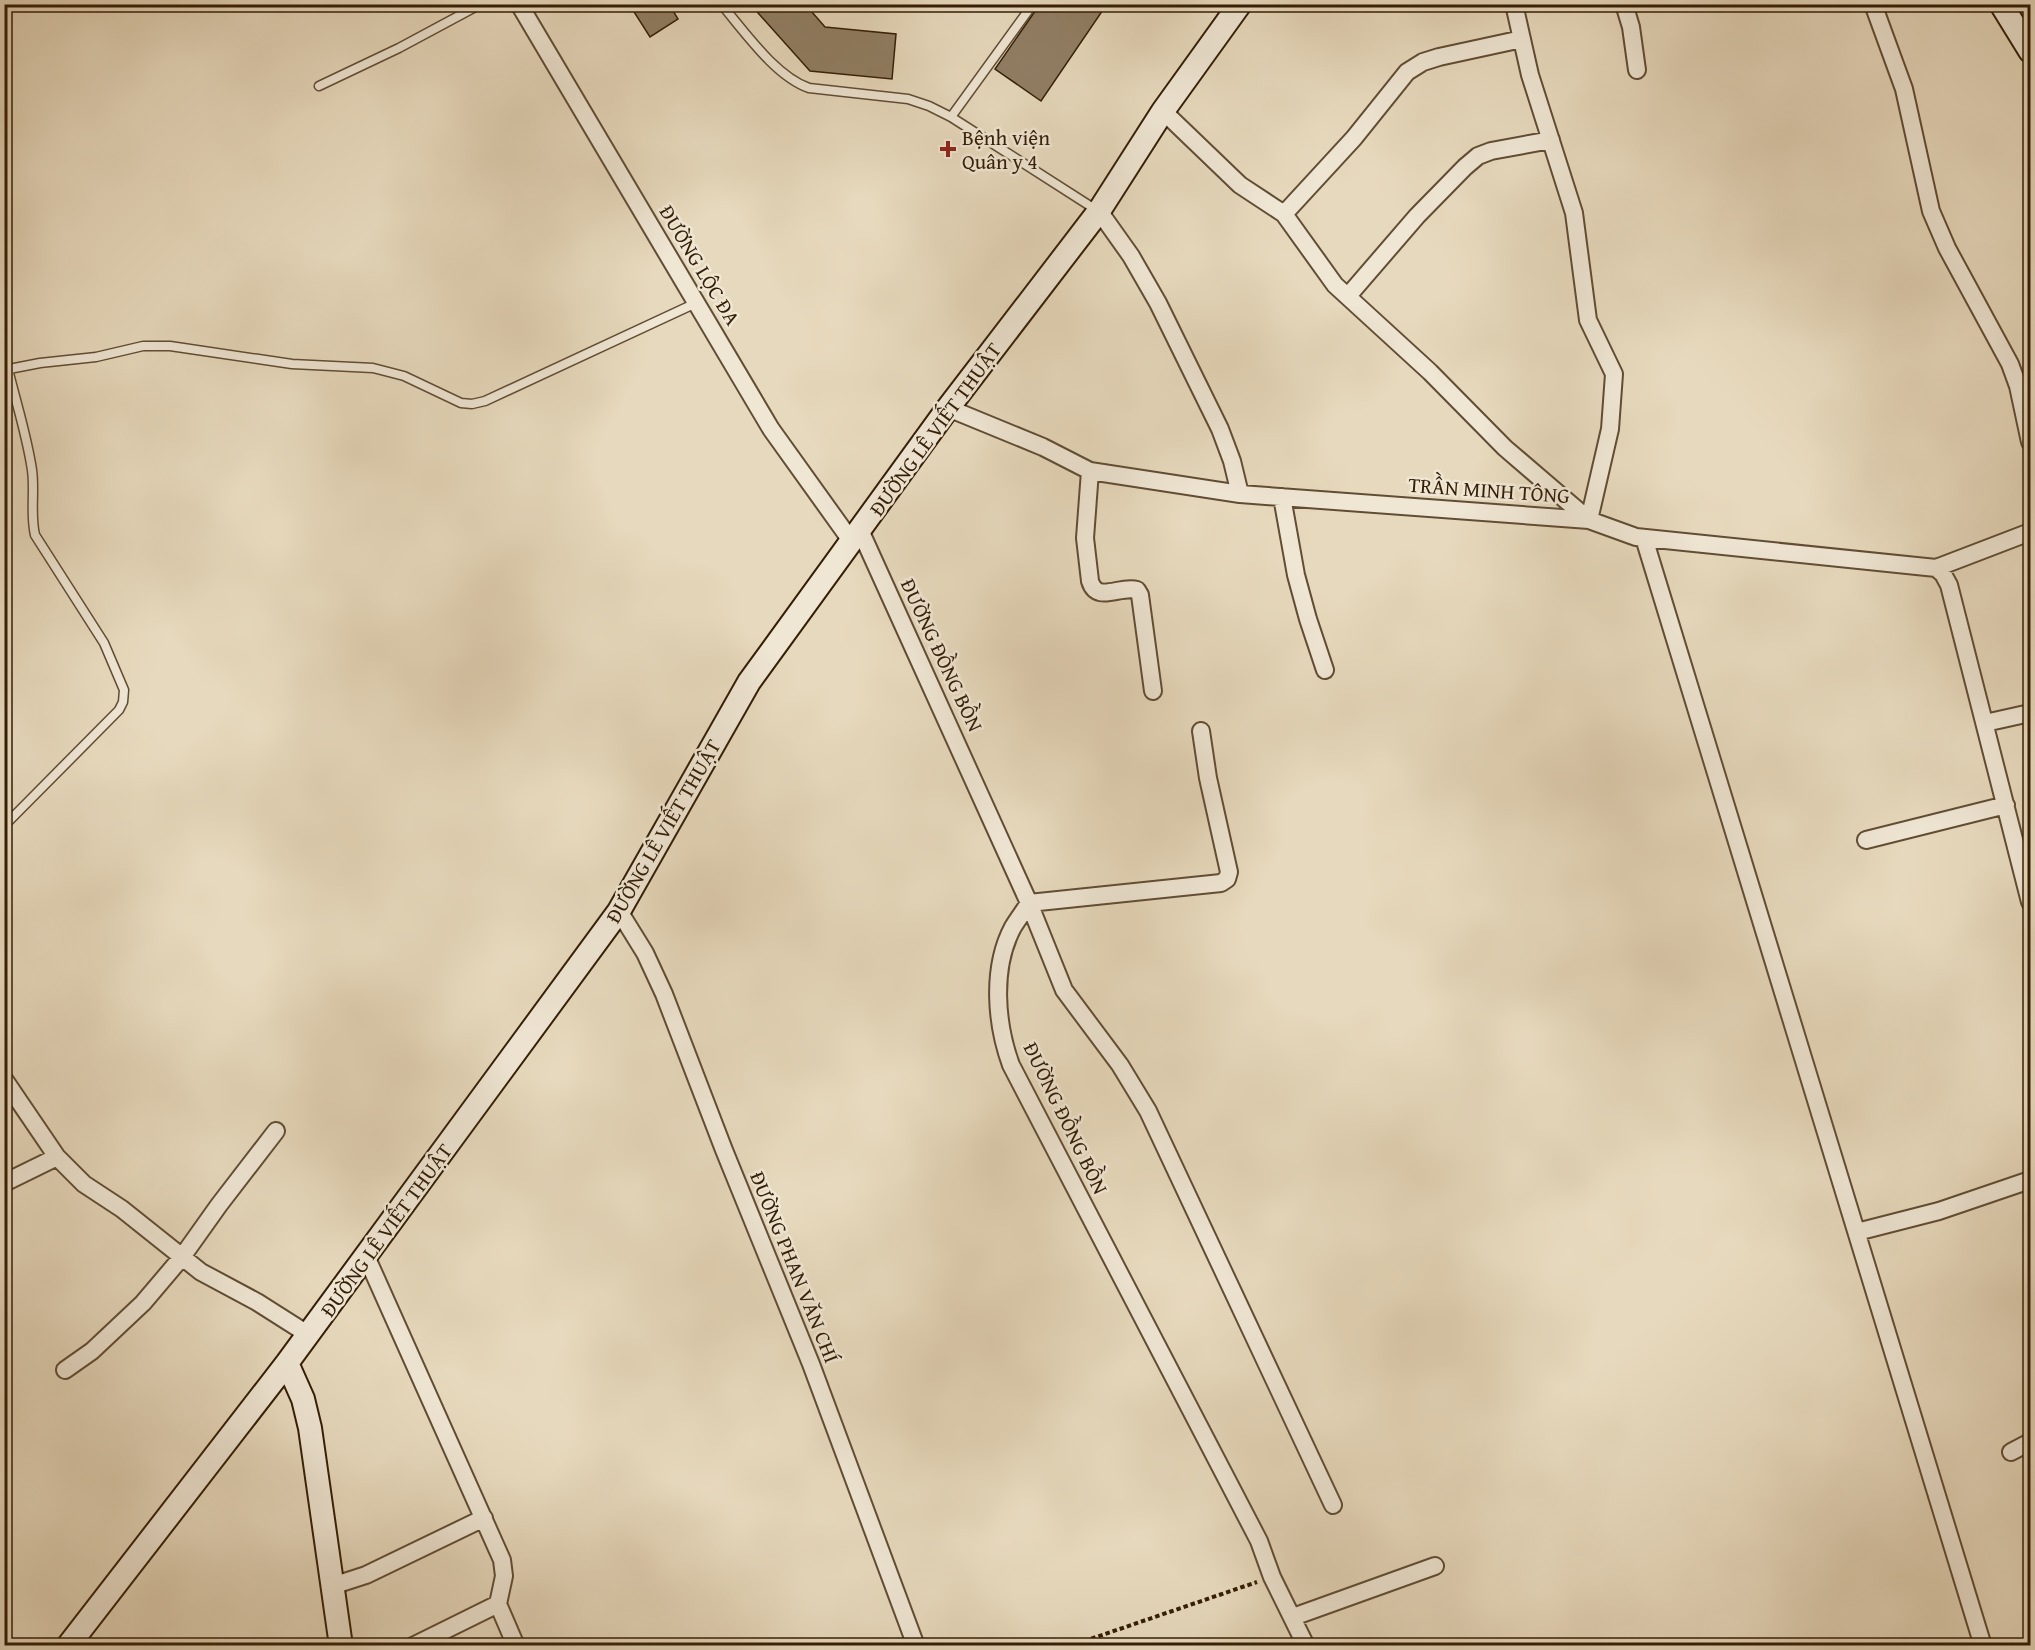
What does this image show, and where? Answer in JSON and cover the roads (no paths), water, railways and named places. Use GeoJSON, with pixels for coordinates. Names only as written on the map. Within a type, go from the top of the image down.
{"type":"FeatureCollection","features":[{"type":"Feature","properties":{"kind":"main road"},"geometry":{"type":"LineString","coordinates":[[2002,5],[2031,51]]}},
{"type":"Feature","properties":{"kind":"main road","name":"ĐƯỜNG LÊ VIẾT THUẬT"},"geometry":{"type":"LineString","coordinates":[[68,1646],[309,1335],[619,911],[749,682],[948,408],[1099,211],[1163,111],[1234,9]]}},
{"type":"Feature","properties":{"kind":"main road"},"geometry":{"type":"LineString","coordinates":[[287,1364],[303,1399],[310,1428],[341,1646]]}},
{"type":"Feature","properties":{"kind":"street","name":"ĐƯỜNG LỘC ĐA"},"geometry":{"type":"LineString","coordinates":[[519,4],[771,429],[856,536]]}},
{"type":"Feature","properties":{"kind":"street"},"geometry":{"type":"LineString","coordinates":[[1163,111],[1240,185],[1284,214],[1335,285],[1430,372],[1505,448],[1589,520],[1610,429],[1614,374],[1588,320],[1574,213],[1530,75],[1514,4]]}},
{"type":"Feature","properties":{"kind":"street"},"geometry":{"type":"LineString","coordinates":[[1624,4],[1631,27],[1637,70]]}},
{"type":"Feature","properties":{"kind":"street"},"geometry":{"type":"LineString","coordinates":[[1873,4],[1904,89],[1931,211],[1947,248],[2010,364],[2018,386],[2031,442]]}},
{"type":"Feature","properties":{"kind":"street"},"geometry":{"type":"LineString","coordinates":[[1284,214],[1354,138],[1407,72],[1423,62],[1439,57],[1522,39]]}},
{"type":"Feature","properties":{"kind":"street"},"geometry":{"type":"LineString","coordinates":[[1348,296],[1417,216],[1478,156],[1501,148],[1551,140]]}},
{"type":"Feature","properties":{"kind":"street"},"geometry":{"type":"LineString","coordinates":[[1099,211],[1131,256],[1163,313],[1220,429],[1232,460],[1240,494]]}},
{"type":"Feature","properties":{"kind":"street","name":"TRẦN MINH TÔNG"},"geometry":{"type":"LineString","coordinates":[[948,408],[1043,447],[1090,471],[1240,494],[1589,520],[1636,537],[1936,568],[2031,532]]}},
{"type":"Feature","properties":{"kind":"street"},"geometry":{"type":"LineString","coordinates":[[1090,471],[1085,538],[1092,588],[1104,593],[1131,588],[1137,590],[1140,595],[1153,691]]}},
{"type":"Feature","properties":{"kind":"street"},"geometry":{"type":"LineString","coordinates":[[1282,497],[1296,575],[1325,670]]}},
{"type":"Feature","properties":{"kind":"street","name":"ĐƯỜNG ĐỒNG BỒN"},"geometry":{"type":"LineString","coordinates":[[856,536],[1029,903],[1013,929],[1001,971],[999,1015],[1003,1040],[1011,1065],[1259,1541],[1272,1577],[1306,1646]]}},
{"type":"Feature","properties":{"kind":"street"},"geometry":{"type":"LineString","coordinates":[[1644,538],[1983,1646]]}},
{"type":"Feature","properties":{"kind":"street"},"geometry":{"type":"LineString","coordinates":[[1936,568],[1943,574],[1949,585],[2031,902]]}},
{"type":"Feature","properties":{"kind":"street"},"geometry":{"type":"LineString","coordinates":[[1985,723],[2031,713]]}},
{"type":"Feature","properties":{"kind":"street"},"geometry":{"type":"LineString","coordinates":[[1201,730],[1208,778],[1230,872],[1227,879],[1221,883],[1029,903],[1064,990],[1120,1065],[1148,1111],[1333,1505]]}},
{"type":"Feature","properties":{"kind":"street"},"geometry":{"type":"LineString","coordinates":[[1866,840],[2006,805]]}},
{"type":"Feature","properties":{"kind":"street","name":"ĐƯỜNG PHAN VĂN CHÍ"},"geometry":{"type":"LineString","coordinates":[[619,911],[645,953],[664,994],[724,1150],[811,1364],[916,1646]]}},
{"type":"Feature","properties":{"kind":"street"},"geometry":{"type":"LineString","coordinates":[[4,1079],[57,1157],[84,1184],[122,1209],[209,1278],[257,1302],[309,1335]]}},
{"type":"Feature","properties":{"kind":"street"},"geometry":{"type":"LineString","coordinates":[[65,1371],[123,1324],[182,1257],[276,1131]]}},
{"type":"Feature","properties":{"kind":"street"},"geometry":{"type":"LineString","coordinates":[[4,1183],[57,1157]]}},
{"type":"Feature","properties":{"kind":"street"},"geometry":{"type":"LineString","coordinates":[[1857,1232],[1939,1211],[2031,1180]]}},
{"type":"Feature","properties":{"kind":"street"},"geometry":{"type":"LineString","coordinates":[[366,1256],[502,1560],[504,1576],[498,1604],[516,1646]]}},
{"type":"Feature","properties":{"kind":"street"},"geometry":{"type":"LineString","coordinates":[[2011,1452],[2031,1442]]}},
{"type":"Feature","properties":{"kind":"street"},"geometry":{"type":"LineString","coordinates":[[332,1586],[366,1575],[484,1518]]}},
{"type":"Feature","properties":{"kind":"street"},"geometry":{"type":"LineString","coordinates":[[1293,1617],[1435,1566]]}},
{"type":"Feature","properties":{"kind":"street"},"geometry":{"type":"LineString","coordinates":[[412,1646],[498,1604]]}},
{"type":"Feature","properties":{"kind":"lane"},"geometry":{"type":"LineString","coordinates":[[319,86],[399,48],[481,4]]}},
{"type":"Feature","properties":{"kind":"lane"},"geometry":{"type":"LineString","coordinates":[[721,4],[786,77],[810,88],[908,99],[929,105],[1099,211]]}},
{"type":"Feature","properties":{"kind":"lane"},"geometry":{"type":"LineString","coordinates":[[951,117],[1033,4]]}},
{"type":"Feature","properties":{"kind":"lane"},"geometry":{"type":"LineString","coordinates":[[4,826],[119,710],[123,702],[124,690],[95,627],[35,536],[32,468],[6,370],[40,363],[96,357],[143,346],[170,345],[292,364],[381,369],[404,376],[461,403],[472,404],[485,401],[696,303]]}},
{"type":"Feature","properties":{"kind":"place","name":"Bệnh viện Quân y 4"},"geometry":{"type":"Point","coordinates":[948,149]}}]}
